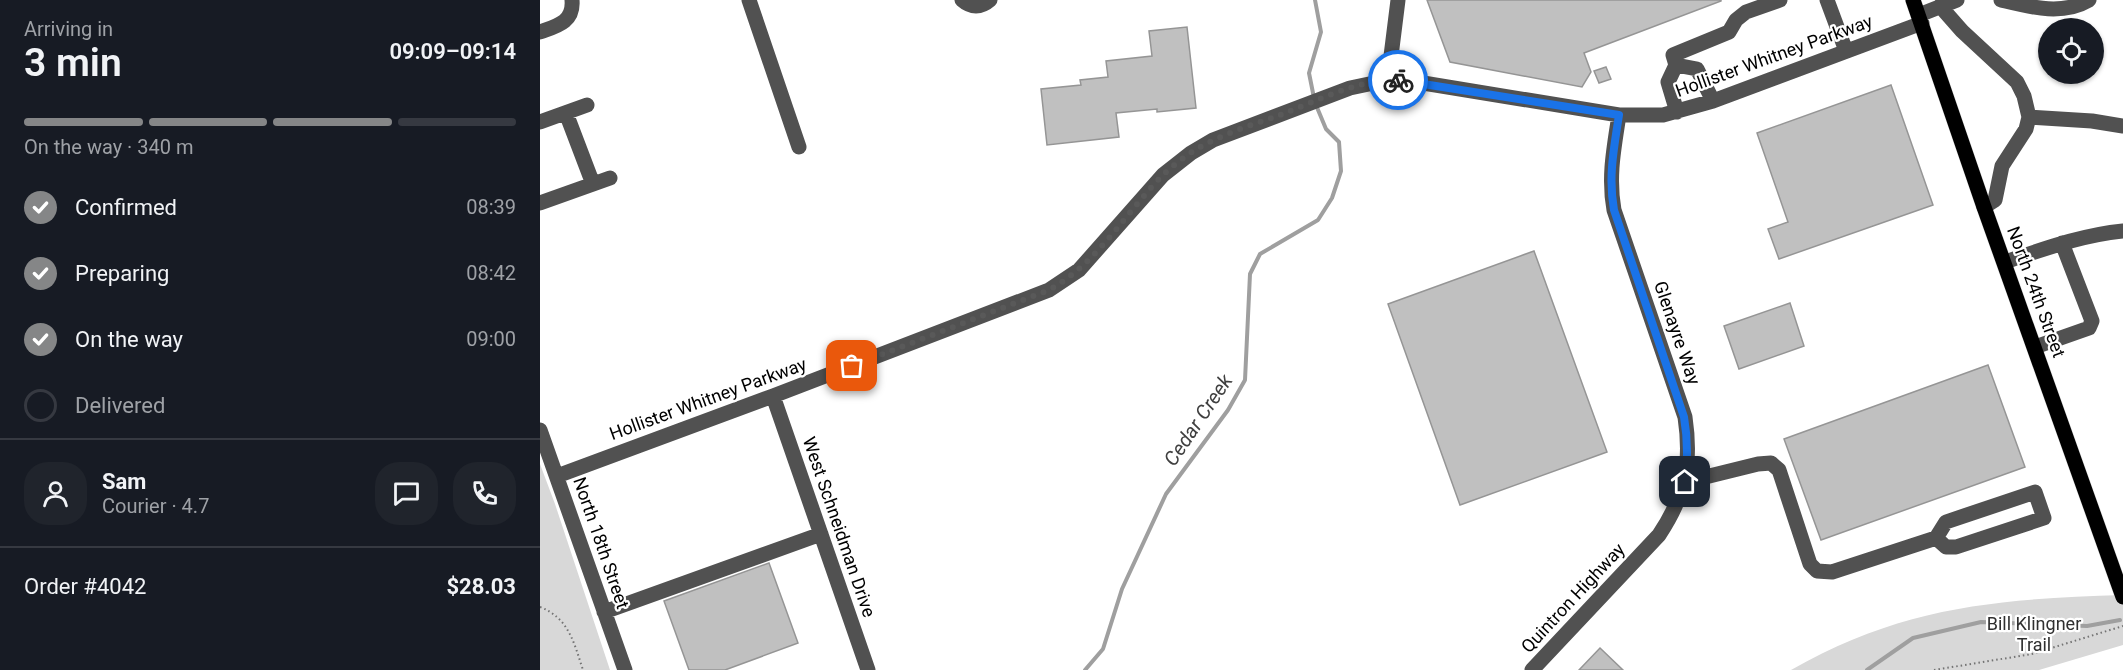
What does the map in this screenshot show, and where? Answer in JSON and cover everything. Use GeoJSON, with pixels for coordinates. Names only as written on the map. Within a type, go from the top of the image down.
{"type":"FeatureCollection","features":[{"type":"Feature","properties":{"kind":"main road","name":"North 24th Street"},"geometry":{"type":"LineString","coordinates":[[1914,0],[1984,207],[2120,578],[2123,597]]}},
{"type":"Feature","properties":{"kind":"street"},"geometry":{"type":"LineString","coordinates":[[540,32],[562,24],[572,11],[572,0]]}},
{"type":"Feature","properties":{"kind":"street"},"geometry":{"type":"LineString","coordinates":[[749,0],[799,147]]}},
{"type":"Feature","properties":{"kind":"street"},"geometry":{"type":"LineString","coordinates":[[962,0],[976,7],[990,0]]}},
{"type":"Feature","properties":{"kind":"street"},"geometry":{"type":"LineString","coordinates":[[1388,80],[1398,0]]}},
{"type":"Feature","properties":{"kind":"street"},"geometry":{"type":"LineString","coordinates":[[1677,111],[1668,82],[1676,65],[1673,55],[1729,32],[1736,20],[1746,12],[1780,0]]}},
{"type":"Feature","properties":{"kind":"street"},"geometry":{"type":"LineString","coordinates":[[1827,0],[1846,51]]}},
{"type":"Feature","properties":{"kind":"street","name":"Hollister Whitney Parkway"},"geometry":{"type":"LineString","coordinates":[[556,476],[1049,290],[1079,270],[1163,176],[1191,153],[1213,140],[1350,88],[1388,80],[1411,81],[1638,117],[1677,111],[1713,101],[1846,51],[1920,19],[1946,3],[1957,0]]}},
{"type":"Feature","properties":{"kind":"street"},"geometry":{"type":"LineString","coordinates":[[2001,0],[2031,7],[2058,9],[2075,7],[2089,0]]}},
{"type":"Feature","properties":{"kind":"street"},"geometry":{"type":"LineString","coordinates":[[1946,3],[1962,31],[2017,82],[2024,96],[2029,117],[2026,129],[2002,166],[1996,197],[1984,207]]}},
{"type":"Feature","properties":{"kind":"street"},"geometry":{"type":"LineString","coordinates":[[1676,65],[1697,69],[1713,101]]}},
{"type":"Feature","properties":{"kind":"street"},"geometry":{"type":"LineString","coordinates":[[540,122],[587,105]]}},
{"type":"Feature","properties":{"kind":"street"},"geometry":{"type":"LineString","coordinates":[[566,113],[593,184]]}},
{"type":"Feature","properties":{"kind":"street","name":"Glenayre Way"},"geometry":{"type":"LineString","coordinates":[[1619,115],[1610,171],[1614,210],[1684,417],[1688,439],[1685,482],[1670,518],[1659,535],[1642,553]]}},
{"type":"Feature","properties":{"kind":"street"},"geometry":{"type":"LineString","coordinates":[[2029,117],[2092,121],[2123,126]]}},
{"type":"Feature","properties":{"kind":"street"},"geometry":{"type":"LineString","coordinates":[[540,203],[610,178]]}},
{"type":"Feature","properties":{"kind":"street"},"geometry":{"type":"LineString","coordinates":[[2005,262],[2062,243],[2123,231]]}},
{"type":"Feature","properties":{"kind":"street"},"geometry":{"type":"LineString","coordinates":[[2035,347],[2089,328],[2092,321],[2062,243]]}},
{"type":"Feature","properties":{"kind":"street","name":"West Schneidman Drive"},"geometry":{"type":"LineString","coordinates":[[773,396],[867,670]]}},
{"type":"Feature","properties":{"kind":"street","name":"North 18th Street"},"geometry":{"type":"LineString","coordinates":[[540,430],[625,670]]}},
{"type":"Feature","properties":{"kind":"street"},"geometry":{"type":"LineString","coordinates":[[1685,482],[1771,463],[1779,470],[1810,564],[1817,571],[1832,572],[1936,538],[1946,522],[2035,492],[2043,518],[1956,547],[1946,547],[1936,538]]}},
{"type":"Feature","properties":{"kind":"street"},"geometry":{"type":"LineString","coordinates":[[604,612],[821,534]]}},
{"type":"Feature","properties":{"kind":"street","name":"Quintron Highway"},"geometry":{"type":"LineString","coordinates":[[1532,670],[1642,553]]}},
{"type":"Feature","properties":{"kind":"path"},"geometry":{"type":"LineString","coordinates":[[540,607],[555,614],[566,626],[583,670]]}},
{"type":"Feature","properties":{"kind":"path"},"geometry":{"type":"LineString","coordinates":[[1934,670],[2032,654],[2123,626]]}},
{"type":"Feature","properties":{"kind":"green space"},"geometry":{"type":"Polygon","coordinates":[[[540,464],[555,504],[610,670],[540,670],[540,464]]]}},
{"type":"Feature","properties":{"kind":"green space","name":"Bill Klingner Trail"},"geometry":{"type":"Polygon","coordinates":[[[2123,595],[2123,645],[2039,670],[1791,670],[1832,649],[1912,619],[1952,610],[2034,599],[2123,595]]]}},
{"type":"Feature","properties":{"kind":"building"},"geometry":{"type":"Polygon","coordinates":[[[1427,0],[1721,1],[1584,53],[1591,72],[1582,87],[1450,62],[1427,0]]]}},
{"type":"Feature","properties":{"kind":"building"},"geometry":{"type":"Polygon","coordinates":[[[1187,27],[1196,108],[1116,113],[1119,137],[1047,145],[1041,89],[1081,85],[1080,80],[1108,77],[1106,61],[1152,56],[1149,31],[1187,27]]]}},
{"type":"Feature","properties":{"kind":"building"},"geometry":{"type":"Polygon","coordinates":[[[1606,67],[1611,79],[1599,83],[1594,71],[1606,67]]]}},
{"type":"Feature","properties":{"kind":"building"},"geometry":{"type":"Polygon","coordinates":[[[1891,85],[1933,205],[1779,259],[1768,229],[1788,222],[1757,133],[1891,85]]]}},
{"type":"Feature","properties":{"kind":"building"},"geometry":{"type":"Polygon","coordinates":[[[1534,251],[1607,452],[1460,505],[1388,304],[1534,251]]]}},
{"type":"Feature","properties":{"kind":"building"},"geometry":{"type":"Polygon","coordinates":[[[1790,303],[1804,346],[1739,369],[1724,326],[1790,303]]]}},
{"type":"Feature","properties":{"kind":"building"},"geometry":{"type":"Polygon","coordinates":[[[1988,365],[2025,467],[1821,540],[1784,439],[1988,365]]]}},
{"type":"Feature","properties":{"kind":"building"},"geometry":{"type":"Polygon","coordinates":[[[769,563],[798,643],[725,670],[689,670],[664,601],[769,563]]]}},
{"type":"Feature","properties":{"kind":"building"},"geometry":{"type":"Polygon","coordinates":[[[1600,648],[1623,670],[1579,670],[1600,648]]]}},
{"type":"Feature","properties":{"kind":"waterway","name":"Cedar Creek"},"geometry":{"type":"LineString","coordinates":[[1314,98],[1309,73],[1321,32],[1315,0]]}},
{"type":"Feature","properties":{"kind":"waterway","name":"Cedar Creek"},"geometry":{"type":"LineString","coordinates":[[1085,670],[1103,649],[1122,589],[1166,494],[1228,410],[1245,380],[1250,274],[1260,254],[1318,220],[1332,198],[1341,171],[1339,142],[1326,129],[1316,105]]}},
{"type":"Feature","properties":{"kind":"waterway"},"geometry":{"type":"LineString","coordinates":[[1867,670],[1913,638],[1981,622],[2087,626],[2120,620]]}},
{"type":"Feature","properties":{"kind":"way so far"},"geometry":{"type":"LineString","coordinates":[[852,366],[1049,290],[1065,281],[1092,258],[1163,176],[1191,153],[1213,140],[1350,88],[1398,80]]}},
{"type":"Feature","properties":{"kind":"route"},"geometry":{"type":"LineString","coordinates":[[1398,80],[1619,115],[1610,171],[1610,188],[1614,210],[1684,417],[1688,439],[1685,482]]}}]}
